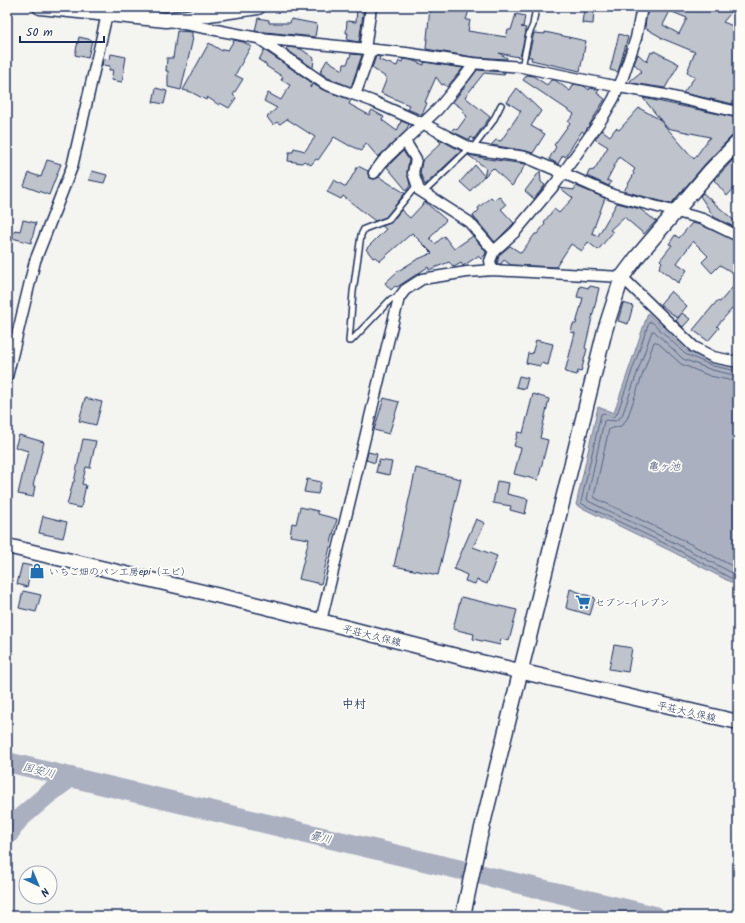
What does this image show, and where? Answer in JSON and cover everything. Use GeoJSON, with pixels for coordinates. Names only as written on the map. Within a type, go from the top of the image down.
{"type":"FeatureCollection","features":[{"type":"Feature","properties":{"kind":"street"},"geometry":{"type":"LineString","coordinates":[[40,7],[166,20],[258,38],[368,49],[472,63],[522,67],[665,95],[738,112]]}},
{"type":"Feature","properties":{"kind":"street"},"geometry":{"type":"LineString","coordinates":[[166,20],[258,7]]}},
{"type":"Feature","properties":{"kind":"street"},"geometry":{"type":"LineString","coordinates":[[355,95],[368,49],[371,7]]}},
{"type":"Feature","properties":{"kind":"street"},"geometry":{"type":"LineString","coordinates":[[492,270],[490,261],[494,251],[515,232],[556,183],[603,117],[614,98],[636,38],[642,7]]}},
{"type":"Feature","properties":{"kind":"street"},"geometry":{"type":"LineString","coordinates":[[7,377],[35,261],[72,167],[107,14]]}},
{"type":"Feature","properties":{"kind":"street"},"geometry":{"type":"LineString","coordinates":[[258,38],[325,84],[424,124],[471,148],[525,157],[613,195],[703,219],[738,236]]}},
{"type":"Feature","properties":{"kind":"street"},"geometry":{"type":"LineString","coordinates":[[374,173],[383,161],[424,124],[465,76],[471,68],[472,63]]}},
{"type":"Feature","properties":{"kind":"street"},"geometry":{"type":"LineString","coordinates":[[405,141],[416,159],[413,173],[420,189],[469,222],[494,251]]}},
{"type":"Feature","properties":{"kind":"street"},"geometry":{"type":"LineString","coordinates":[[464,910],[479,840],[520,671],[605,330],[622,277],[636,257],[711,170],[735,149]]}},
{"type":"Feature","properties":{"kind":"street"},"geometry":{"type":"LineString","coordinates":[[321,621],[399,298],[405,290],[422,279],[467,272],[492,270],[622,277],[694,347],[712,357],[738,362]]}},
{"type":"Feature","properties":{"kind":"street","name":"平荘大久保線"},"geometry":{"type":"LineString","coordinates":[[7,546],[262,606],[520,671],[738,722]]}},
{"type":"Feature","properties":{"kind":"lane"},"geometry":{"type":"LineString","coordinates":[[522,67],[529,34],[534,24],[536,7]]}},
{"type":"Feature","properties":{"kind":"lane"},"geometry":{"type":"LineString","coordinates":[[399,298],[391,299],[351,341],[349,341],[353,292],[361,235],[364,230],[388,220],[420,189],[471,148],[493,121],[501,105]]}},
{"type":"Feature","properties":{"kind":"water","name":"亀ヶ池"},"geometry":{"type":"Polygon","coordinates":[[[648,313],[687,351],[714,362],[738,368],[738,586],[673,552],[576,505],[598,407],[614,413],[648,313]]]}},
{"type":"Feature","properties":{"kind":"building"},"geometry":{"type":"Polygon","coordinates":[[[357,7],[364,7],[359,42],[347,40],[348,33],[346,33],[347,21],[356,22],[357,7]]]}},
{"type":"Feature","properties":{"kind":"building"},"geometry":{"type":"Polygon","coordinates":[[[430,7],[470,7],[466,20],[470,20],[468,31],[506,37],[508,30],[511,30],[516,14],[525,16],[523,27],[521,27],[526,28],[526,32],[520,57],[499,53],[507,59],[473,57],[426,49],[430,7]]]}},
{"type":"Feature","properties":{"kind":"building"},"geometry":{"type":"Polygon","coordinates":[[[652,7],[693,7],[703,11],[706,7],[736,7],[723,22],[738,28],[738,105],[683,93],[695,77],[687,72],[695,52],[661,38],[645,28],[646,18],[652,7]],[[670,11],[663,25],[679,34],[687,18],[670,11]]]}},
{"type":"Feature","properties":{"kind":"building"},"geometry":{"type":"Polygon","coordinates":[[[584,9],[594,11],[593,24],[582,23],[584,9]]]}},
{"type":"Feature","properties":{"kind":"building"},"geometry":{"type":"Polygon","coordinates":[[[258,18],[269,20],[269,23],[290,23],[291,19],[317,24],[315,37],[255,31],[258,18]]]}},
{"type":"Feature","properties":{"kind":"building"},"geometry":{"type":"Polygon","coordinates":[[[177,31],[192,32],[193,38],[181,90],[168,87],[168,71],[166,71],[167,58],[173,58],[177,31]]]}},
{"type":"Feature","properties":{"kind":"building"},"geometry":{"type":"Polygon","coordinates":[[[545,32],[586,41],[580,71],[531,60],[532,57],[528,57],[534,33],[545,34],[545,32]]]}},
{"type":"Feature","properties":{"kind":"building"},"geometry":{"type":"Polygon","coordinates":[[[619,34],[628,37],[618,72],[610,70],[619,34]]]}},
{"type":"Feature","properties":{"kind":"building"},"geometry":{"type":"Polygon","coordinates":[[[79,37],[92,40],[88,58],[75,55],[79,37]]]}},
{"type":"Feature","properties":{"kind":"building"},"geometry":{"type":"Polygon","coordinates":[[[234,40],[251,46],[235,75],[243,79],[233,95],[236,98],[229,108],[220,103],[219,105],[207,97],[206,100],[191,92],[183,90],[209,43],[222,51],[223,49],[228,50],[234,40]]]}},
{"type":"Feature","properties":{"kind":"building"},"geometry":{"type":"Polygon","coordinates":[[[288,47],[301,49],[314,58],[313,68],[286,49],[288,47]]]}},
{"type":"Feature","properties":{"kind":"building"},"geometry":{"type":"Polygon","coordinates":[[[264,50],[311,82],[310,88],[313,84],[323,90],[351,100],[349,104],[369,115],[372,110],[384,117],[382,120],[397,131],[401,121],[409,124],[406,131],[378,157],[366,143],[361,151],[334,137],[318,160],[316,159],[311,165],[304,161],[302,163],[288,161],[289,152],[293,152],[294,148],[305,151],[315,137],[287,119],[280,124],[277,122],[273,125],[267,117],[277,108],[264,101],[268,93],[281,100],[290,85],[281,80],[283,77],[259,60],[264,50]]]}},
{"type":"Feature","properties":{"kind":"building"},"geometry":{"type":"Polygon","coordinates":[[[654,51],[679,64],[665,88],[631,83],[630,81],[642,71],[634,64],[638,54],[647,62],[651,52],[653,53],[654,51]]]}},
{"type":"Feature","properties":{"kind":"building"},"geometry":{"type":"Polygon","coordinates":[[[111,54],[126,57],[122,82],[111,80],[113,70],[109,70],[110,66],[102,65],[103,60],[110,59],[111,54]]]}},
{"type":"Feature","properties":{"kind":"building"},"geometry":{"type":"Polygon","coordinates":[[[351,54],[362,55],[351,87],[328,78],[320,72],[327,60],[343,70],[344,64],[347,64],[351,54]]]}},
{"type":"Feature","properties":{"kind":"building"},"geometry":{"type":"Polygon","coordinates":[[[376,56],[380,57],[379,60],[397,66],[399,61],[402,62],[403,59],[411,60],[424,65],[424,62],[463,68],[447,87],[444,84],[442,85],[436,77],[425,102],[427,103],[422,115],[407,109],[409,105],[381,93],[387,78],[372,68],[376,56]]]}},
{"type":"Feature","properties":{"kind":"building"},"geometry":{"type":"Polygon","coordinates":[[[477,70],[505,72],[504,75],[484,73],[465,97],[490,117],[474,139],[471,137],[470,140],[451,131],[454,128],[457,130],[467,116],[462,112],[464,110],[453,102],[477,70]]]}},
{"type":"Feature","properties":{"kind":"building"},"geometry":{"type":"Polygon","coordinates":[[[527,75],[533,76],[547,85],[551,80],[555,80],[570,91],[574,84],[584,86],[589,90],[590,88],[599,90],[597,93],[605,99],[585,132],[584,133],[582,131],[565,157],[563,155],[558,164],[549,159],[556,147],[554,145],[570,123],[568,122],[574,114],[523,80],[527,75]]]}},
{"type":"Feature","properties":{"kind":"building"},"geometry":{"type":"Polygon","coordinates":[[[156,88],[167,91],[164,104],[153,102],[156,88]]]}},
{"type":"Feature","properties":{"kind":"building"},"geometry":{"type":"Polygon","coordinates":[[[517,88],[541,111],[531,126],[545,134],[533,153],[491,145],[496,140],[501,141],[521,111],[507,102],[517,88]]]}},
{"type":"Feature","properties":{"kind":"building"},"geometry":{"type":"Polygon","coordinates":[[[643,98],[738,118],[738,133],[732,136],[705,164],[671,204],[624,191],[634,174],[633,172],[635,169],[619,157],[607,180],[611,182],[609,186],[587,176],[589,171],[594,170],[608,147],[595,139],[602,130],[610,136],[616,128],[619,130],[639,108],[659,119],[694,159],[710,137],[667,128],[643,98]]]}},
{"type":"Feature","properties":{"kind":"building"},"geometry":{"type":"Polygon","coordinates":[[[439,139],[461,151],[425,185],[420,173],[422,161],[441,143],[438,140],[439,139]]]}},
{"type":"Feature","properties":{"kind":"building"},"geometry":{"type":"Polygon","coordinates":[[[403,151],[409,160],[407,172],[410,185],[407,191],[387,167],[403,151]]]}},
{"type":"Feature","properties":{"kind":"building"},"geometry":{"type":"Polygon","coordinates":[[[468,155],[526,164],[512,186],[493,168],[484,177],[486,168],[468,155]]]}},
{"type":"Feature","properties":{"kind":"building"},"geometry":{"type":"Polygon","coordinates":[[[734,159],[738,162],[738,184],[727,196],[714,180],[734,159]]]}},
{"type":"Feature","properties":{"kind":"building"},"geometry":{"type":"Polygon","coordinates":[[[47,160],[61,164],[49,195],[24,186],[29,173],[41,177],[47,160]]]}},
{"type":"Feature","properties":{"kind":"building"},"geometry":{"type":"Polygon","coordinates":[[[475,165],[484,176],[470,191],[460,182],[475,165]]]}},
{"type":"Feature","properties":{"kind":"building"},"geometry":{"type":"Polygon","coordinates":[[[358,166],[368,171],[370,178],[374,179],[379,177],[405,193],[386,217],[375,221],[343,196],[341,199],[327,192],[334,180],[346,187],[358,166]]]}},
{"type":"Feature","properties":{"kind":"building"},"geometry":{"type":"Polygon","coordinates":[[[92,171],[107,175],[104,183],[89,180],[92,171]]]}},
{"type":"Feature","properties":{"kind":"building"},"geometry":{"type":"Polygon","coordinates":[[[540,171],[541,182],[545,185],[534,199],[525,191],[540,171]]]}},
{"type":"Feature","properties":{"kind":"building"},"geometry":{"type":"Polygon","coordinates":[[[576,186],[605,198],[592,233],[598,236],[617,203],[640,209],[656,221],[644,234],[624,217],[610,230],[613,232],[598,250],[588,242],[582,251],[571,244],[556,267],[511,265],[504,260],[501,264],[497,264],[499,255],[510,246],[521,253],[535,234],[537,234],[545,224],[544,222],[554,209],[559,213],[573,198],[560,188],[574,190],[576,186]]]}},
{"type":"Feature","properties":{"kind":"building"},"geometry":{"type":"Polygon","coordinates":[[[703,193],[738,224],[738,229],[714,217],[700,196],[703,193]]]}},
{"type":"Feature","properties":{"kind":"building"},"geometry":{"type":"Polygon","coordinates":[[[499,196],[506,205],[501,209],[514,223],[495,242],[473,216],[479,210],[478,208],[491,197],[494,200],[499,196]]]}},
{"type":"Feature","properties":{"kind":"building"},"geometry":{"type":"Polygon","coordinates":[[[425,202],[446,220],[430,238],[435,244],[444,236],[454,249],[473,236],[486,252],[485,255],[481,259],[478,256],[463,266],[461,263],[454,267],[449,262],[429,270],[428,267],[397,287],[395,286],[391,290],[385,283],[398,271],[416,260],[432,253],[412,233],[380,261],[375,257],[373,258],[366,249],[386,229],[382,226],[391,223],[401,210],[410,218],[425,202]]]}},
{"type":"Feature","properties":{"kind":"building"},"geometry":{"type":"Polygon","coordinates":[[[23,220],[36,223],[31,243],[12,238],[15,230],[20,231],[23,220]]]}},
{"type":"Feature","properties":{"kind":"building"},"geometry":{"type":"Polygon","coordinates":[[[692,223],[701,225],[738,242],[738,276],[720,265],[712,273],[702,262],[708,256],[693,241],[677,263],[687,270],[678,283],[659,268],[662,262],[660,260],[672,245],[669,244],[675,235],[679,238],[692,223]]]}},
{"type":"Feature","properties":{"kind":"building"},"geometry":{"type":"Polygon","coordinates":[[[738,281],[738,302],[717,326],[719,328],[708,341],[693,330],[717,301],[720,302],[738,281]]]}},
{"type":"Feature","properties":{"kind":"building"},"geometry":{"type":"Polygon","coordinates":[[[580,286],[599,288],[585,348],[587,349],[581,372],[578,371],[577,375],[565,372],[575,333],[571,332],[573,324],[576,324],[583,298],[577,297],[580,286]]]}},
{"type":"Feature","properties":{"kind":"building"},"geometry":{"type":"Polygon","coordinates":[[[671,291],[687,306],[677,318],[660,304],[671,291]]]}},
{"type":"Feature","properties":{"kind":"building"},"geometry":{"type":"Polygon","coordinates":[[[623,303],[633,306],[628,324],[618,321],[623,303]]]}},
{"type":"Feature","properties":{"kind":"building"},"geometry":{"type":"Polygon","coordinates":[[[682,313],[690,319],[683,327],[676,321],[682,313]]]}},
{"type":"Feature","properties":{"kind":"building"},"geometry":{"type":"Polygon","coordinates":[[[536,340],[553,344],[548,365],[541,363],[540,366],[526,363],[528,353],[532,354],[536,340]]]}},
{"type":"Feature","properties":{"kind":"building"},"geometry":{"type":"Polygon","coordinates":[[[519,376],[528,378],[525,389],[516,387],[519,376]]]}},
{"type":"Feature","properties":{"kind":"building"},"geometry":{"type":"Polygon","coordinates":[[[533,394],[549,399],[540,438],[548,440],[538,480],[514,474],[521,448],[514,446],[518,432],[523,433],[533,394]]]}},
{"type":"Feature","properties":{"kind":"building"},"geometry":{"type":"Polygon","coordinates":[[[85,398],[102,402],[96,425],[79,421],[85,398]]]}},
{"type":"Feature","properties":{"kind":"building"},"geometry":{"type":"Polygon","coordinates":[[[384,398],[399,402],[389,434],[374,430],[384,398]]]}},
{"type":"Feature","properties":{"kind":"building"},"geometry":{"type":"Polygon","coordinates":[[[19,435],[44,442],[33,486],[35,486],[33,497],[18,494],[28,451],[15,447],[19,435]]]}},
{"type":"Feature","properties":{"kind":"building"},"geometry":{"type":"Polygon","coordinates":[[[83,439],[96,441],[90,468],[86,467],[82,484],[86,485],[81,508],[67,505],[74,482],[83,439]]]}},
{"type":"Feature","properties":{"kind":"building"},"geometry":{"type":"Polygon","coordinates":[[[368,452],[377,454],[375,463],[366,460],[368,452]]]}},
{"type":"Feature","properties":{"kind":"building"},"geometry":{"type":"Polygon","coordinates":[[[379,460],[392,462],[389,475],[376,472],[379,460]]]}},
{"type":"Feature","properties":{"kind":"building"},"geometry":{"type":"Polygon","coordinates":[[[416,468],[461,479],[438,575],[394,566],[416,468]]]}},
{"type":"Feature","properties":{"kind":"building"},"geometry":{"type":"Polygon","coordinates":[[[307,479],[321,482],[318,494],[304,492],[307,479]]]}},
{"type":"Feature","properties":{"kind":"building"},"geometry":{"type":"Polygon","coordinates":[[[497,481],[509,483],[507,494],[528,499],[525,514],[510,510],[511,506],[493,503],[497,481]]]}},
{"type":"Feature","properties":{"kind":"building"},"geometry":{"type":"Polygon","coordinates":[[[300,507],[318,511],[318,514],[337,519],[321,584],[299,579],[309,539],[290,536],[292,523],[296,524],[300,507]]]}},
{"type":"Feature","properties":{"kind":"building"},"geometry":{"type":"Polygon","coordinates":[[[43,516],[67,522],[63,538],[39,533],[43,516]]]}},
{"type":"Feature","properties":{"kind":"building"},"geometry":{"type":"Polygon","coordinates":[[[476,519],[485,523],[473,547],[497,556],[487,584],[477,580],[475,584],[465,581],[467,575],[454,569],[476,519]]]}},
{"type":"Feature","properties":{"kind":"building"},"geometry":{"type":"Polygon","coordinates":[[[22,564],[32,566],[27,587],[17,584],[22,564]]]}},
{"type":"Feature","properties":{"kind":"building"},"geometry":{"type":"Polygon","coordinates":[[[570,589],[595,598],[590,615],[566,608],[570,589]]]}},
{"type":"Feature","properties":{"kind":"building"},"geometry":{"type":"Polygon","coordinates":[[[23,591],[41,595],[36,612],[19,608],[23,591]]]}},
{"type":"Feature","properties":{"kind":"building"},"geometry":{"type":"Polygon","coordinates":[[[461,597],[517,610],[509,641],[501,639],[500,645],[473,639],[474,634],[453,629],[461,597]]]}},
{"type":"Feature","properties":{"kind":"building"},"geometry":{"type":"Polygon","coordinates":[[[614,645],[632,648],[628,672],[609,669],[614,645]]]}},
{"type":"Feature","properties":{"kind":"waterway","name":"曇川"},"geometry":{"type":"LineString","coordinates":[[7,762],[655,916]]}},
{"type":"Feature","properties":{"kind":"waterway","name":"曇川"},"geometry":{"type":"LineString","coordinates":[[7,836],[18,820],[71,777]]}},
{"type":"Feature","properties":{"kind":"place","name":"いちご畑のパン工房epi（エピ）"},"geometry":{"type":"Point","coordinates":[37,571]}},
{"type":"Feature","properties":{"kind":"place","name":"セブン-イレブン"},"geometry":{"type":"Point","coordinates":[583,602]}},
{"type":"Feature","properties":{"kind":"district","name":"中村"},"geometry":{"type":"Point","coordinates":[354,704]}},
{"type":"Feature","properties":{"kind":"water label","name":"国安川"},"geometry":{"type":"Point","coordinates":[39,770]}}]}
